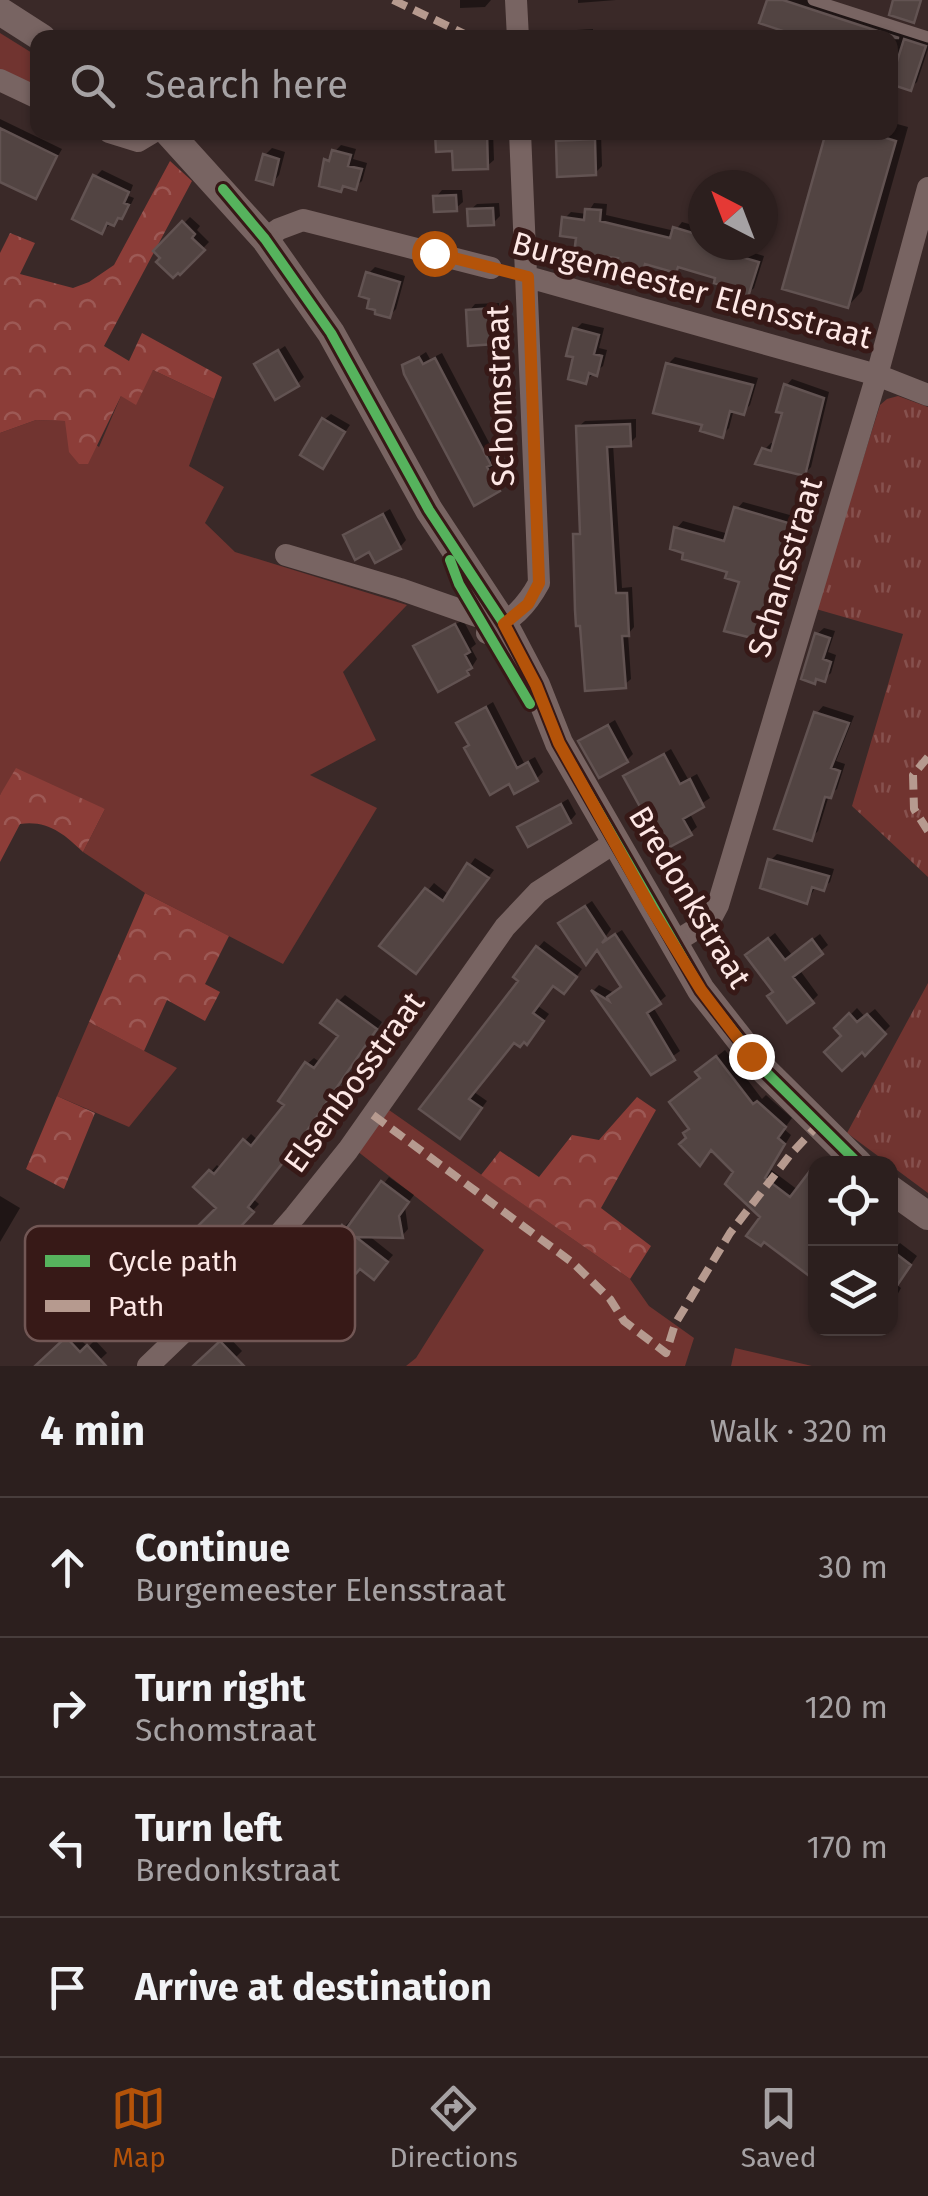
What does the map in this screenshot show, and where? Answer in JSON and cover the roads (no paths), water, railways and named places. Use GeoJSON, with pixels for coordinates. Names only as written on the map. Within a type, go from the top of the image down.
{"type":"FeatureCollection","features":[{"type":"Feature","properties":{"kind":"street"},"geometry":{"type":"LineString","coordinates":[[516,0],[518,30]]}},
{"type":"Feature","properties":{"kind":"street"},"geometry":{"type":"LineString","coordinates":[[0,11],[30,30]]}},
{"type":"Feature","properties":{"kind":"street"},"geometry":{"type":"LineString","coordinates":[[0,80],[30,94]]}},
{"type":"Feature","properties":{"kind":"street","name":"Bredonkstraat"},"geometry":{"type":"LineString","coordinates":[[175,140],[266,238],[331,332],[429,510],[459,584],[489,624],[522,694],[559,743],[701,990],[762,1069],[851,1156]]}},
{"type":"Feature","properties":{"kind":"street","name":"Schomstraat"},"geometry":{"type":"LineString","coordinates":[[489,624],[528,604],[539,583],[520,140]]}},
{"type":"Feature","properties":{"kind":"street","name":"Schansstraat"},"geometry":{"type":"LineString","coordinates":[[672,944],[710,920],[718,905],[877,374],[928,188]]}},
{"type":"Feature","properties":{"kind":"street","name":"Burgemeester Elensstraat"},"geometry":{"type":"LineString","coordinates":[[266,238],[279,228],[303,220],[490,268]]}},
{"type":"Feature","properties":{"kind":"street","name":"Burgemeester Elensstraat"},"geometry":{"type":"LineString","coordinates":[[528,277],[877,374],[928,395]]}},
{"type":"Feature","properties":{"kind":"street"},"geometry":{"type":"LineString","coordinates":[[286,555],[400,588],[489,624]]}},
{"type":"Feature","properties":{"kind":"street","name":"Elsenbosstraat"},"geometry":{"type":"LineString","coordinates":[[286,1226],[348,1150],[505,927],[538,892],[614,842]]}},
{"type":"Feature","properties":{"kind":"street"},"geometry":{"type":"LineString","coordinates":[[898,1195],[928,1216]]}},
{"type":"Feature","properties":{"kind":"street","name":"Elsenbosstraat"},"geometry":{"type":"LineString","coordinates":[[148,1366],[174,1341]]}},
{"type":"Feature","properties":{"kind":"lane"},"geometry":{"type":"LineString","coordinates":[[813,0],[928,37]]}}]}
